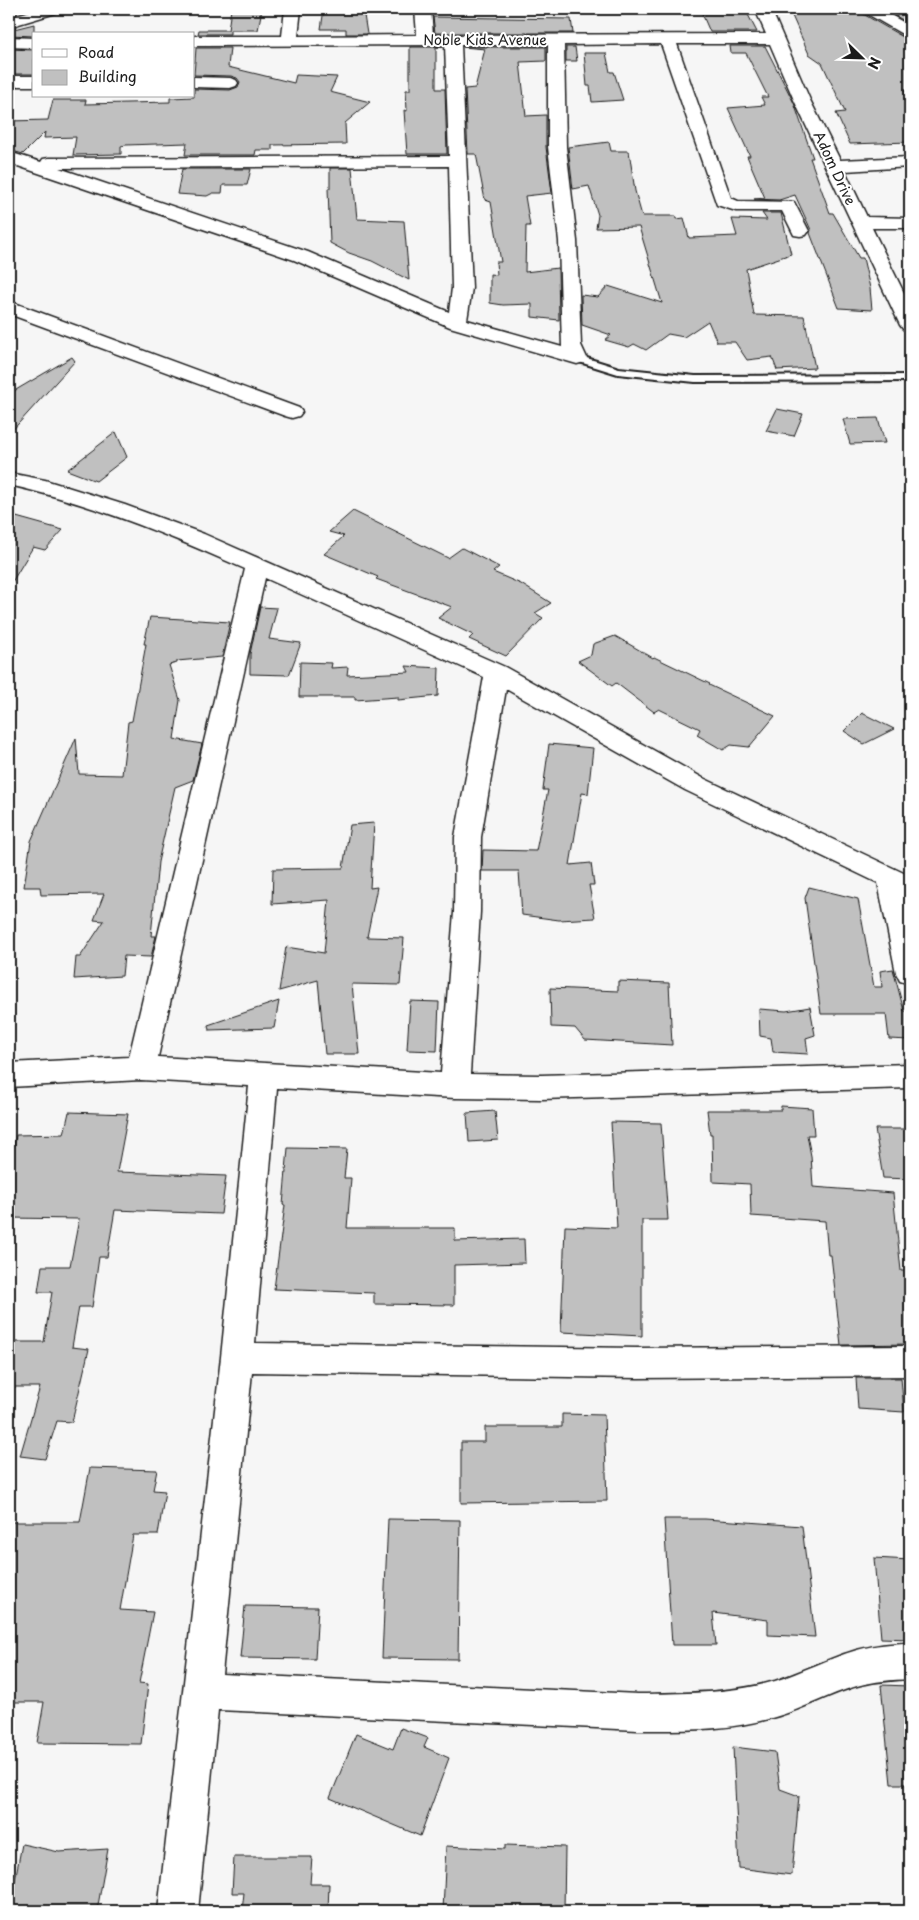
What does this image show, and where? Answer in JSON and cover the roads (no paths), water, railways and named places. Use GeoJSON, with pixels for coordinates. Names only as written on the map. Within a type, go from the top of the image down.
{"type":"FeatureCollection","features":[{"type":"Feature","properties":{"kind":"street"},"geometry":{"type":"LineString","coordinates":[[9,22],[54,9]]}},
{"type":"Feature","properties":{"kind":"street"},"geometry":{"type":"LineString","coordinates":[[290,40],[293,9]]}},
{"type":"Feature","properties":{"kind":"street"},"geometry":{"type":"LineString","coordinates":[[423,9],[425,39]]}},
{"type":"Feature","properties":{"kind":"street","name":"Adom Drive"},"geometry":{"type":"LineString","coordinates":[[763,9],[860,222],[910,325]]}},
{"type":"Feature","properties":{"kind":"street"},"geometry":{"type":"LineString","coordinates":[[869,9],[910,32]]}},
{"type":"Feature","properties":{"kind":"street"},"geometry":{"type":"LineString","coordinates":[[453,39],[462,288],[457,323]]}},
{"type":"Feature","properties":{"kind":"street"},"geometry":{"type":"LineString","coordinates":[[667,39],[676,59],[722,201],[736,206],[788,206],[800,231]]}},
{"type":"Feature","properties":{"kind":"street","name":"Noble Kids Avenue"},"geometry":{"type":"LineString","coordinates":[[195,41],[776,39]]}},
{"type":"Feature","properties":{"kind":"street"},"geometry":{"type":"LineString","coordinates":[[556,40],[557,147],[568,241],[571,345],[577,358]]}},
{"type":"Feature","properties":{"kind":"street"},"geometry":{"type":"LineString","coordinates":[[9,42],[32,43]]}},
{"type":"Feature","properties":{"kind":"street"},"geometry":{"type":"LineString","coordinates":[[9,80],[32,81]]}},
{"type":"Feature","properties":{"kind":"street"},"geometry":{"type":"LineString","coordinates":[[195,82],[230,83]]}},
{"type":"Feature","properties":{"kind":"street"},"geometry":{"type":"LineString","coordinates":[[9,157],[301,256],[457,323],[577,358]]}},
{"type":"Feature","properties":{"kind":"street"},"geometry":{"type":"LineString","coordinates":[[28,164],[325,160],[458,161]]}},
{"type":"Feature","properties":{"kind":"street"},"geometry":{"type":"LineString","coordinates":[[834,166],[910,162]]}},
{"type":"Feature","properties":{"kind":"street"},"geometry":{"type":"LineString","coordinates":[[860,222],[910,223]]}},
{"type":"Feature","properties":{"kind":"street"},"geometry":{"type":"LineString","coordinates":[[9,307],[292,412]]}},
{"type":"Feature","properties":{"kind":"street"},"geometry":{"type":"LineString","coordinates":[[9,479],[37,485],[116,510],[196,539],[497,673],[694,784],[900,882],[910,973]]}},
{"type":"Feature","properties":{"kind":"street"},"geometry":{"type":"LineString","coordinates":[[141,1068],[257,565]]}},
{"type":"Feature","properties":{"kind":"street"},"geometry":{"type":"LineString","coordinates":[[455,1086],[467,912],[468,837],[497,673]]}},
{"type":"Feature","properties":{"kind":"street"},"geometry":{"type":"LineString","coordinates":[[9,1076],[141,1068],[455,1086],[624,1086],[910,1076]]}},
{"type":"Feature","properties":{"kind":"street"},"geometry":{"type":"LineString","coordinates":[[178,1911],[237,1357],[264,1076]]}},
{"type":"Feature","properties":{"kind":"street"},"geometry":{"type":"LineString","coordinates":[[237,1357],[638,1363],[910,1361]]}},
{"type":"Feature","properties":{"kind":"street"},"geometry":{"type":"LineString","coordinates":[[202,1691],[628,1711],[707,1711],[775,1699],[863,1665],[892,1660],[910,1661]]}},
{"type":"Feature","properties":{"kind":"lane"},"geometry":{"type":"LineString","coordinates":[[577,358],[618,371],[695,379],[910,378]]}}]}
